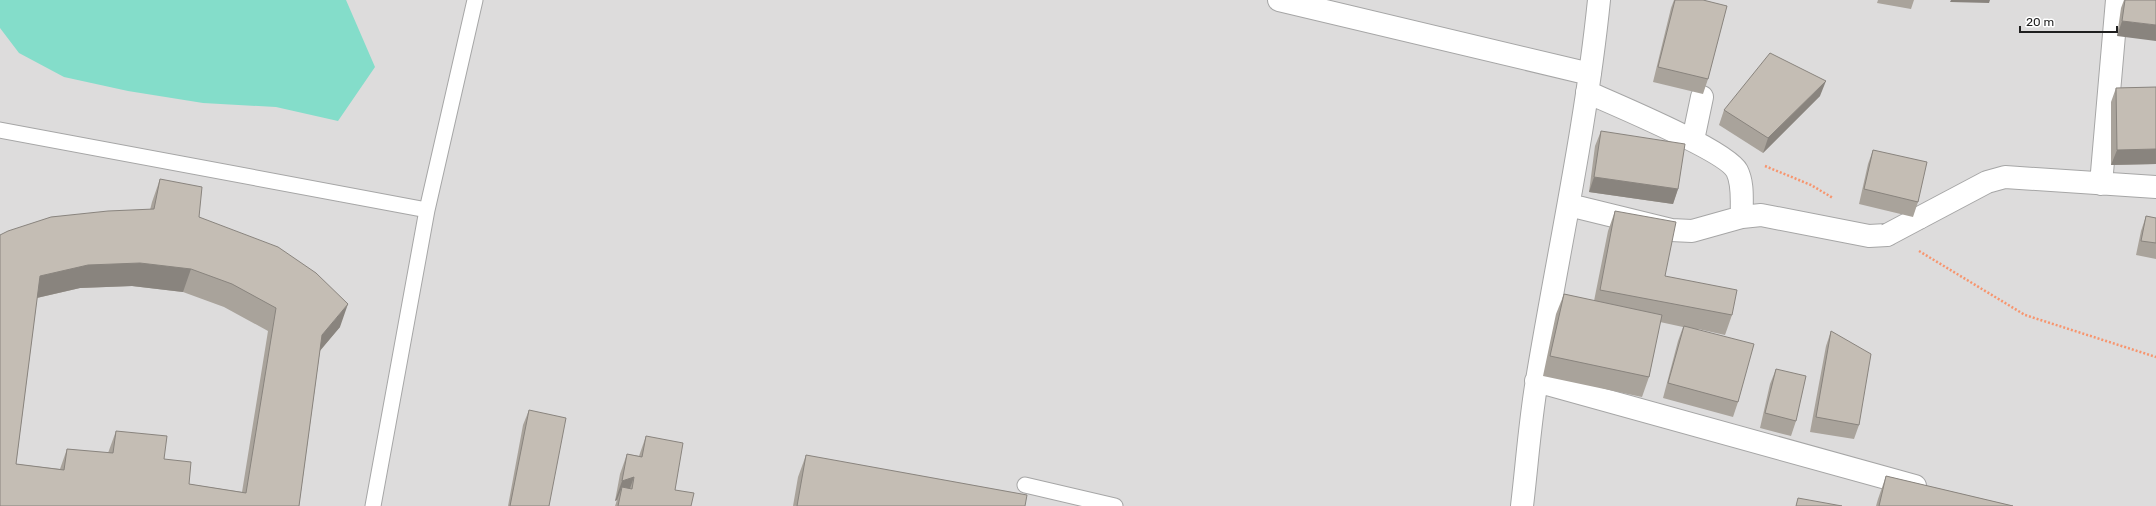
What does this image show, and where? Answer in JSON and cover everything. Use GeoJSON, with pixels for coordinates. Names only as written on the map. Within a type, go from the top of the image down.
{"type":"FeatureCollection","features":[{"type":"Feature","properties":{"kind":"street"},"geometry":{"type":"LineString","coordinates":[[1279,0],[1589,83],[1694,135],[1730,163],[1737,171],[1741,182],[1742,217]]}},
{"type":"Feature","properties":{"kind":"street"},"geometry":{"type":"LineString","coordinates":[[1522,506],[1536,381],[1570,205],[1589,83],[1599,0]]}},
{"type":"Feature","properties":{"kind":"street"},"geometry":{"type":"LineString","coordinates":[[2101,184],[2117,0]]}},
{"type":"Feature","properties":{"kind":"street"},"geometry":{"type":"LineString","coordinates":[[1694,135],[1702,97]]}},
{"type":"Feature","properties":{"kind":"street"},"geometry":{"type":"LineString","coordinates":[[1570,205],[1672,230],[1692,231],[1742,217],[1761,215],[1869,236],[1887,235],[1987,182],[2005,177],[2156,187]]}},
{"type":"Feature","properties":{"kind":"street"},"geometry":{"type":"LineString","coordinates":[[1536,381],[1933,491]]}},
{"type":"Feature","properties":{"kind":"lane"},"geometry":{"type":"LineString","coordinates":[[373,506],[427,210],[475,0]]}},
{"type":"Feature","properties":{"kind":"lane"},"geometry":{"type":"LineString","coordinates":[[0,130],[427,210]]}},
{"type":"Feature","properties":{"kind":"lane"},"geometry":{"type":"LineString","coordinates":[[1025,485],[1115,506]]}},
{"type":"Feature","properties":{"kind":"shaded area"},"geometry":{"type":"Polygon","coordinates":[[[0,0],[2156,0],[2156,506],[0,506],[0,0]]]}},
{"type":"Feature","properties":{"kind":"shaded area"},"geometry":{"type":"Polygon","coordinates":[[[0,0],[346,0],[375,67],[338,121],[276,107],[203,103],[128,91],[64,77],[19,53],[0,28],[0,0]]]}},
{"type":"Feature","properties":{"kind":"building"},"geometry":{"type":"Polygon","coordinates":[[[1675,0],[1703,0],[1727,6],[1708,79],[1658,67],[1675,0]]]}},
{"type":"Feature","properties":{"kind":"building"},"geometry":{"type":"Polygon","coordinates":[[[2125,0],[2156,0],[2156,25],[2122,21],[2125,0]]]}},
{"type":"Feature","properties":{"kind":"building"},"geometry":{"type":"Polygon","coordinates":[[[1770,53],[1826,81],[1768,138],[1724,110],[1770,53]]]}},
{"type":"Feature","properties":{"kind":"building"},"geometry":{"type":"Polygon","coordinates":[[[2156,87],[2156,149],[2117,150],[2116,88],[2156,87]]]}},
{"type":"Feature","properties":{"kind":"building"},"geometry":{"type":"Polygon","coordinates":[[[1601,131],[1685,144],[1678,189],[1594,177],[1601,131]]]}},
{"type":"Feature","properties":{"kind":"building"},"geometry":{"type":"Polygon","coordinates":[[[1873,150],[1927,162],[1918,202],[1864,189],[1873,150]]]}},
{"type":"Feature","properties":{"kind":"building"},"geometry":{"type":"Polygon","coordinates":[[[160,179],[202,187],[199,217],[278,247],[316,273],[348,304],[322,335],[299,506],[0,506],[0,235],[51,217],[108,211],[154,209],[160,179]],[[140,263],[88,265],[40,276],[16,464],[64,470],[67,449],[113,453],[116,431],[167,436],[164,459],[191,462],[189,484],[246,493],[276,308],[232,284],[191,269],[140,263]]]}},
{"type":"Feature","properties":{"kind":"building"},"geometry":{"type":"Polygon","coordinates":[[[1615,211],[1676,222],[1665,276],[1737,290],[1732,315],[1600,290],[1615,211]]]}},
{"type":"Feature","properties":{"kind":"building"},"geometry":{"type":"Polygon","coordinates":[[[2146,216],[2156,218],[2156,243],[2141,241],[2146,216]]]}},
{"type":"Feature","properties":{"kind":"building"},"geometry":{"type":"Polygon","coordinates":[[[1564,294],[1662,315],[1649,377],[1550,356],[1564,294]]]}},
{"type":"Feature","properties":{"kind":"building"},"geometry":{"type":"Polygon","coordinates":[[[1684,326],[1754,344],[1738,402],[1668,383],[1684,326]]]}},
{"type":"Feature","properties":{"kind":"building"},"geometry":{"type":"Polygon","coordinates":[[[1831,331],[1871,354],[1859,425],[1816,417],[1831,331]]]}},
{"type":"Feature","properties":{"kind":"building"},"geometry":{"type":"Polygon","coordinates":[[[1776,369],[1806,376],[1796,421],[1765,413],[1776,369]]]}},
{"type":"Feature","properties":{"kind":"building"},"geometry":{"type":"Polygon","coordinates":[[[529,410],[566,418],[549,506],[510,506],[529,410]]]}},
{"type":"Feature","properties":{"kind":"building"},"geometry":{"type":"Polygon","coordinates":[[[646,436],[683,443],[675,490],[694,493],[691,506],[618,506],[622,487],[632,489],[634,477],[622,481],[627,454],[642,457],[646,436]]]}},
{"type":"Feature","properties":{"kind":"building"},"geometry":{"type":"Polygon","coordinates":[[[806,455],[1027,495],[1025,506],[797,506],[806,455]]]}},
{"type":"Feature","properties":{"kind":"building"},"geometry":{"type":"Polygon","coordinates":[[[1886,476],[2013,506],[1879,506],[1886,476]]]}},
{"type":"Feature","properties":{"kind":"building"},"geometry":{"type":"Polygon","coordinates":[[[1798,498],[1842,506],[1796,506],[1798,498]]]}}]}
